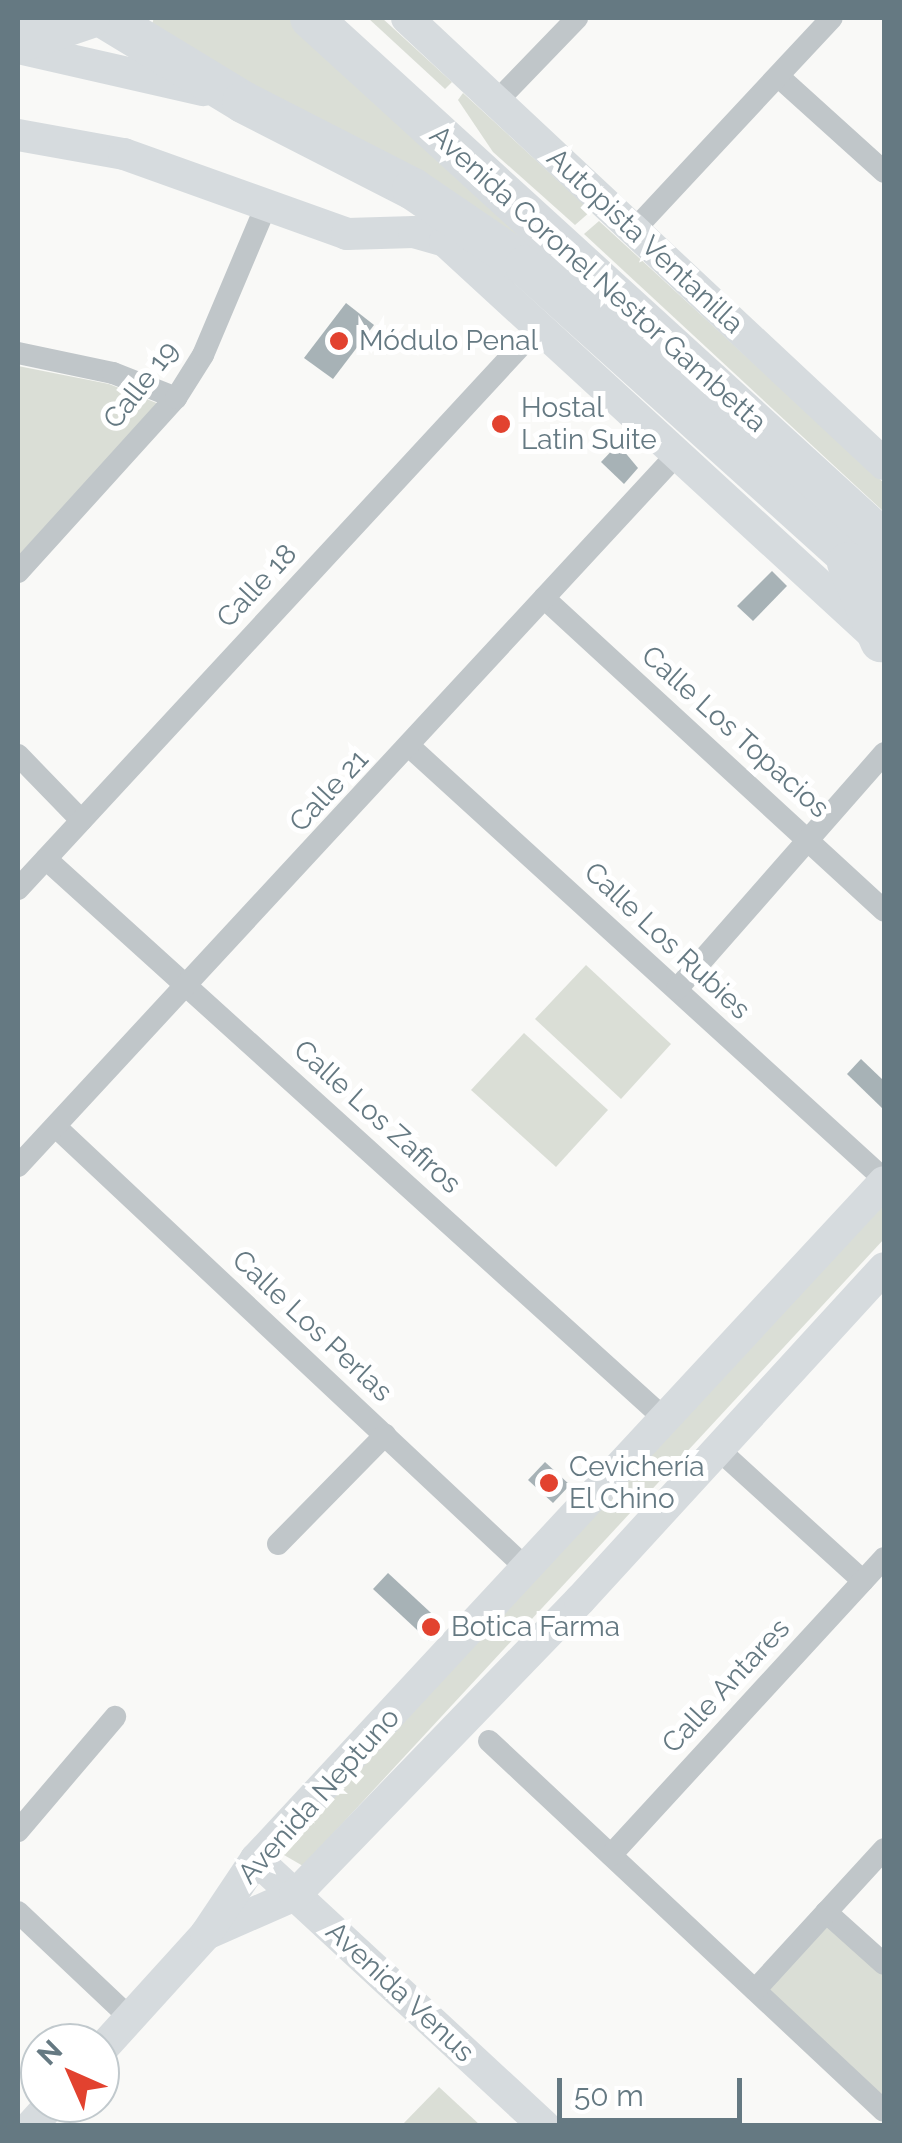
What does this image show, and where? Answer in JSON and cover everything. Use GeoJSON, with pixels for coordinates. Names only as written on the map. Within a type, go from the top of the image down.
{"type":"FeatureCollection","features":[{"type":"Feature","properties":{"kind":"highway"},"geometry":{"type":"LineString","coordinates":[[18,45],[89,18]]}},
{"type":"Feature","properties":{"kind":"highway","name":"Avenida Coronel Nestor Gambetta"},"geometry":{"type":"LineString","coordinates":[[105,18],[243,102],[399,181],[526,266],[884,588]]}},
{"type":"Feature","properties":{"kind":"highway","name":"Avenida Coronel Nestor Gambetta"},"geometry":{"type":"LineString","coordinates":[[311,18],[884,541]]}},
{"type":"Feature","properties":{"kind":"highway"},"geometry":{"type":"LineString","coordinates":[[842,549],[883,643]]}},
{"type":"Feature","properties":{"kind":"street","name":"Autopista Ventanilla"},"geometry":{"type":"LineString","coordinates":[[406,18],[884,464]]}},
{"type":"Feature","properties":{"kind":"street"},"geometry":{"type":"LineString","coordinates":[[496,102],[578,18]]}},
{"type":"Feature","properties":{"kind":"street"},"geometry":{"type":"LineString","coordinates":[[634,230],[832,18]]}},
{"type":"Feature","properties":{"kind":"street"},"geometry":{"type":"LineString","coordinates":[[18,45],[155,76],[243,102]]}},
{"type":"Feature","properties":{"kind":"street"},"geometry":{"type":"LineString","coordinates":[[779,76],[884,172]]}},
{"type":"Feature","properties":{"kind":"street"},"geometry":{"type":"LineString","coordinates":[[18,135],[124,154],[346,234],[414,232],[445,241],[680,451],[883,643]]}},
{"type":"Feature","properties":{"kind":"street","name":"Calle 19"},"geometry":{"type":"LineString","coordinates":[[18,572],[176,398],[203,356],[266,206]]}},
{"type":"Feature","properties":{"kind":"street","name":"Calle 18"},"geometry":{"type":"LineString","coordinates":[[18,890],[540,324]]}},
{"type":"Feature","properties":{"kind":"street"},"geometry":{"type":"LineString","coordinates":[[18,353],[113,373],[176,398]]}},
{"type":"Feature","properties":{"kind":"street","name":"Calle 21"},"geometry":{"type":"LineString","coordinates":[[18,1166],[189,987],[680,451]]}},
{"type":"Feature","properties":{"kind":"street","name":"Calle Los Topacios"},"geometry":{"type":"LineString","coordinates":[[544,598],[884,911]]}},
{"type":"Feature","properties":{"kind":"street","name":"Calle Los Rubies"},"geometry":{"type":"LineString","coordinates":[[410,747],[884,1181]]}},
{"type":"Feature","properties":{"kind":"street"},"geometry":{"type":"LineString","coordinates":[[676,989],[884,753]]}},
{"type":"Feature","properties":{"kind":"street"},"geometry":{"type":"LineString","coordinates":[[18,755],[81,820]]}},
{"type":"Feature","properties":{"kind":"street","name":"Calle Los Zafiros"},"geometry":{"type":"LineString","coordinates":[[46,860],[666,1421]]}},
{"type":"Feature","properties":{"kind":"street","name":"Calle Los Perlas"},"geometry":{"type":"LineString","coordinates":[[56,1127],[528,1569]]}},
{"type":"Feature","properties":{"kind":"street","name":"Avenida Neptuno"},"geometry":{"type":"LineString","coordinates":[[206,1934],[256,1859],[666,1421],[884,1181]]}},
{"type":"Feature","properties":{"kind":"street","name":"Avenida Neptuno"},"geometry":{"type":"LineString","coordinates":[[206,1934],[295,1895],[884,1268]]}},
{"type":"Feature","properties":{"kind":"street"},"geometry":{"type":"LineString","coordinates":[[278,1544],[385,1435]]}},
{"type":"Feature","properties":{"kind":"street"},"geometry":{"type":"LineString","coordinates":[[718,1449],[863,1581]]}},
{"type":"Feature","properties":{"kind":"street","name":"Calle Antares"},"geometry":{"type":"LineString","coordinates":[[611,1854],[884,1558]]}},
{"type":"Feature","properties":{"kind":"street"},"geometry":{"type":"LineString","coordinates":[[18,1831],[115,1717]]}},
{"type":"Feature","properties":{"kind":"street"},"geometry":{"type":"LineString","coordinates":[[489,1741],[884,2111]]}},
{"type":"Feature","properties":{"kind":"street"},"geometry":{"type":"LineString","coordinates":[[756,1990],[884,1849]]}},
{"type":"Feature","properties":{"kind":"street","name":"Avenida Venus"},"geometry":{"type":"LineString","coordinates":[[256,1859],[544,2126]]}},
{"type":"Feature","properties":{"kind":"street"},"geometry":{"type":"LineString","coordinates":[[18,1912],[130,2018]]}},
{"type":"Feature","properties":{"kind":"street"},"geometry":{"type":"LineString","coordinates":[[826,1912],[884,1964]]}},
{"type":"Feature","properties":{"kind":"street"},"geometry":{"type":"LineString","coordinates":[[120,2029],[206,1934]]}},
{"type":"Feature","properties":{"kind":"shaded area"},"geometry":{"type":"Polygon","coordinates":[[[154,18],[295,18],[544,256],[233,76],[152,24],[154,18]]]}},
{"type":"Feature","properties":{"kind":"shaded area"},"geometry":{"type":"Polygon","coordinates":[[[368,18],[382,18],[452,82],[445,89],[368,18]]]}},
{"type":"Feature","properties":{"kind":"shaded area"},"geometry":{"type":"Polygon","coordinates":[[[463,93],[591,211],[575,225],[493,152],[458,100],[463,93]]]}},
{"type":"Feature","properties":{"kind":"shaded area"},"geometry":{"type":"Polygon","coordinates":[[[599,221],[884,483],[884,512],[584,234],[599,221]]]}},
{"type":"Feature","properties":{"kind":"shaded area"},"geometry":{"type":"Polygon","coordinates":[[[18,366],[109,384],[159,404],[18,556],[18,366]]]}},
{"type":"Feature","properties":{"kind":"shaded area"},"geometry":{"type":"Polygon","coordinates":[[[586,965],[671,1044],[621,1099],[535,1019],[586,965]]]}},
{"type":"Feature","properties":{"kind":"shaded area"},"geometry":{"type":"Polygon","coordinates":[[[524,1033],[608,1110],[556,1167],[471,1090],[524,1033]]]}},
{"type":"Feature","properties":{"kind":"shaded area"},"geometry":{"type":"Polygon","coordinates":[[[884,1201],[884,1239],[303,1866],[284,1855],[284,1847],[884,1201]]]}},
{"type":"Feature","properties":{"kind":"shaded area"},"geometry":{"type":"Polygon","coordinates":[[[827,1921],[884,1974],[884,2101],[764,1989],[827,1921]]]}},
{"type":"Feature","properties":{"kind":"shaded area"},"geometry":{"type":"Polygon","coordinates":[[[439,2087],[480,2125],[402,2125],[439,2087]]]}},
{"type":"Feature","properties":{"kind":"building","name":"Módulo Penal"},"geometry":{"type":"Polygon","coordinates":[[[346,303],[374,325],[333,379],[304,358],[346,303]]]}},
{"type":"Feature","properties":{"kind":"building"},"geometry":{"type":"Polygon","coordinates":[[[618,444],[638,468],[624,484],[601,462],[618,444]]]}},
{"type":"Feature","properties":{"kind":"building"},"geometry":{"type":"Polygon","coordinates":[[[772,571],[787,586],[753,621],[737,606],[772,571]]]}},
{"type":"Feature","properties":{"kind":"building"},"geometry":{"type":"Polygon","coordinates":[[[861,1059],[884,1081],[884,1110],[847,1074],[861,1059]]]}},
{"type":"Feature","properties":{"kind":"building","name":"Cevichería El Chino"},"geometry":{"type":"Polygon","coordinates":[[[545,1462],[570,1485],[553,1503],[528,1480],[545,1462]]]}},
{"type":"Feature","properties":{"kind":"building"},"geometry":{"type":"Polygon","coordinates":[[[388,1573],[444,1625],[429,1641],[373,1589],[388,1573]]]}},
{"type":"Feature","properties":{"kind":"place","name":"Módulo Penal"},"geometry":{"type":"Point","coordinates":[339,341]}},
{"type":"Feature","properties":{"kind":"place","name":"Hostal Latin Suite"},"geometry":{"type":"Point","coordinates":[501,424]}},
{"type":"Feature","properties":{"kind":"place","name":"Cevichería El Chino"},"geometry":{"type":"Point","coordinates":[549,1483]}},
{"type":"Feature","properties":{"kind":"place","name":"Botica Farma"},"geometry":{"type":"Point","coordinates":[431,1627]}}]}
